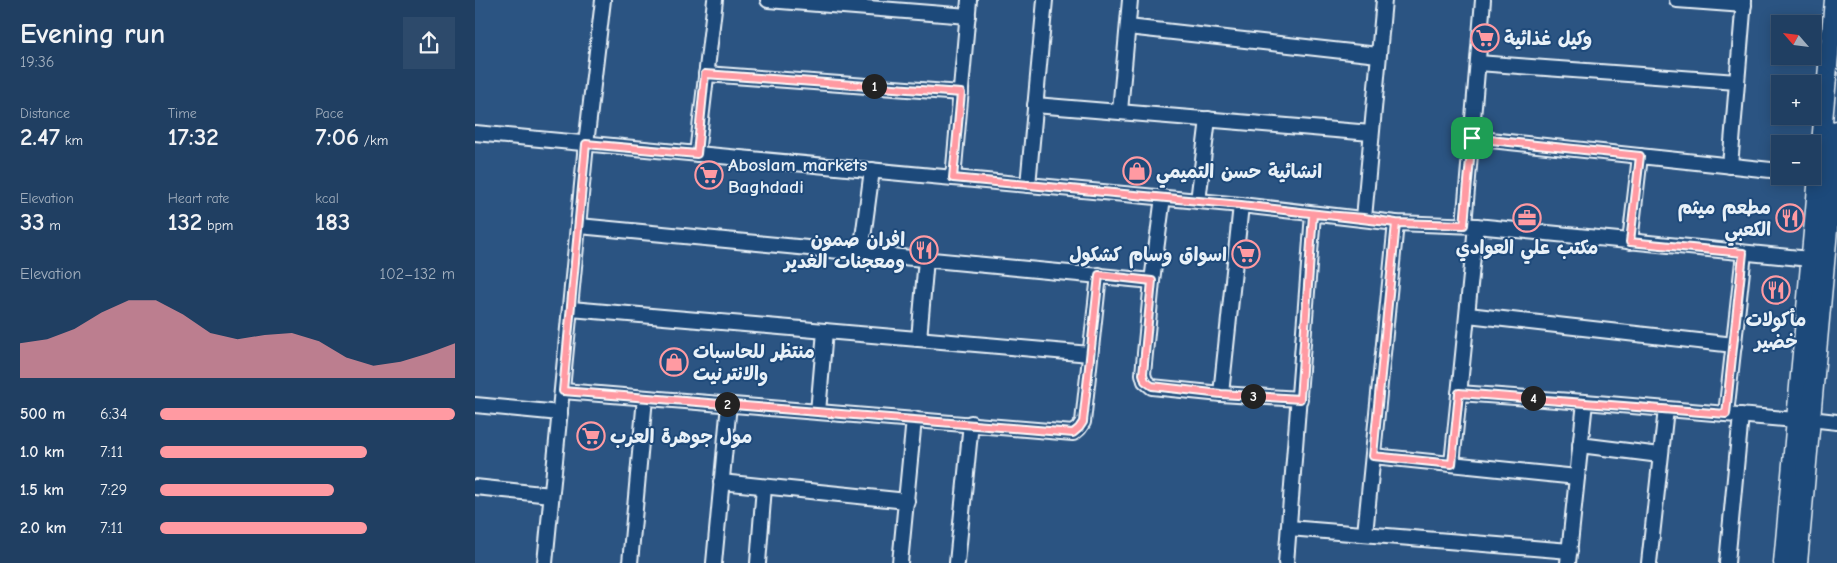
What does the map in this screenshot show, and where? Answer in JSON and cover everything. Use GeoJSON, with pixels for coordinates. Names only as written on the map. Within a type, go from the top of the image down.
{"type":"FeatureCollection","features":[{"type":"Feature","properties":{"kind":"main road"},"geometry":{"type":"LineString","coordinates":[[1783,563],[1803,420],[1828,182],[1834,0]]}},
{"type":"Feature","properties":{"kind":"main road"},"geometry":{"type":"LineString","coordinates":[[1798,563],[1810,259],[1828,182],[1837,130]]}},
{"type":"Feature","properties":{"kind":"street"},"geometry":{"type":"LineString","coordinates":[[545,563],[586,144],[603,0]]}},
{"type":"Feature","properties":{"kind":"street"},"geometry":{"type":"LineString","coordinates":[[697,154],[715,0]]}},
{"type":"Feature","properties":{"kind":"street"},"geometry":{"type":"LineString","coordinates":[[768,0],[968,16]]}},
{"type":"Feature","properties":{"kind":"street"},"geometry":{"type":"LineString","coordinates":[[953,178],[969,0]]}},
{"type":"Feature","properties":{"kind":"street"},"geometry":{"type":"LineString","coordinates":[[1028,185],[1045,0]]}},
{"type":"Feature","properties":{"kind":"street"},"geometry":{"type":"LineString","coordinates":[[1120,111],[1130,0]]}},
{"type":"Feature","properties":{"kind":"street"},"geometry":{"type":"LineString","coordinates":[[1364,218],[1384,0]]}},
{"type":"Feature","properties":{"kind":"street"},"geometry":{"type":"LineString","coordinates":[[1452,464],[1468,314],[1472,138],[1483,0]]}},
{"type":"Feature","properties":{"kind":"street"},"geometry":{"type":"LineString","coordinates":[[1677,0],[1744,2],[1730,166]]}},
{"type":"Feature","properties":{"kind":"street"},"geometry":{"type":"LineString","coordinates":[[1128,27],[1378,55]]}},
{"type":"Feature","properties":{"kind":"street"},"geometry":{"type":"LineString","coordinates":[[1478,63],[1737,82]]}},
{"type":"Feature","properties":{"kind":"street"},"geometry":{"type":"LineString","coordinates":[[705,74],[961,93]]}},
{"type":"Feature","properties":{"kind":"street"},"geometry":{"type":"LineString","coordinates":[[1035,105],[1371,133]]}},
{"type":"Feature","properties":{"kind":"street"},"geometry":{"type":"LineString","coordinates":[[1199,201],[1208,119]]}},
{"type":"Feature","properties":{"kind":"street"},"geometry":{"type":"LineString","coordinates":[[475,133],[1163,197],[1396,223],[1470,226],[1810,259]]}},
{"type":"Feature","properties":{"kind":"street"},"geometry":{"type":"LineString","coordinates":[[1472,138],[1771,170]]}},
{"type":"Feature","properties":{"kind":"street"},"geometry":{"type":"LineString","coordinates":[[1630,242],[1640,156]]}},
{"type":"Feature","properties":{"kind":"street"},"geometry":{"type":"LineString","coordinates":[[861,252],[872,170]]}},
{"type":"Feature","properties":{"kind":"street"},"geometry":{"type":"LineString","coordinates":[[1163,197],[1152,281],[1143,374],[1145,381],[1152,386],[1221,394],[1300,399]]}},
{"type":"Feature","properties":{"kind":"street"},"geometry":{"type":"LineString","coordinates":[[1221,394],[1241,205]]}},
{"type":"Feature","properties":{"kind":"street"},"geometry":{"type":"LineString","coordinates":[[1286,563],[1313,214]]}},
{"type":"Feature","properties":{"kind":"street"},"geometry":{"type":"LineString","coordinates":[[1365,534],[1396,223]]}},
{"type":"Feature","properties":{"kind":"street"},"geometry":{"type":"LineString","coordinates":[[579,226],[1152,281]]}},
{"type":"Feature","properties":{"kind":"street"},"geometry":{"type":"LineString","coordinates":[[1726,414],[1743,253]]}},
{"type":"Feature","properties":{"kind":"street"},"geometry":{"type":"LineString","coordinates":[[919,339],[926,259]]}},
{"type":"Feature","properties":{"kind":"street"},"geometry":{"type":"LineString","coordinates":[[563,391],[971,423],[1073,433],[1083,422],[1099,275]]}},
{"type":"Feature","properties":{"kind":"street"},"geometry":{"type":"LineString","coordinates":[[571,309],[1090,354]]}},
{"type":"Feature","properties":{"kind":"street"},"geometry":{"type":"LineString","coordinates":[[1468,314],[1734,345]]}},
{"type":"Feature","properties":{"kind":"street"},"geometry":{"type":"LineString","coordinates":[[818,412],[825,331]]}},
{"type":"Feature","properties":{"kind":"street"},"geometry":{"type":"LineString","coordinates":[[1459,393],[1837,422]]}},
{"type":"Feature","properties":{"kind":"street"},"geometry":{"type":"LineString","coordinates":[[630,563],[645,398]]}},
{"type":"Feature","properties":{"kind":"street"},"geometry":{"type":"LineString","coordinates":[[1289,528],[1365,534],[1569,557],[1585,402]]}},
{"type":"Feature","properties":{"kind":"street"},"geometry":{"type":"LineString","coordinates":[[719,563],[714,563],[729,404]]}},
{"type":"Feature","properties":{"kind":"street"},"geometry":{"type":"LineString","coordinates":[[475,405],[560,413]]}},
{"type":"Feature","properties":{"kind":"street"},"geometry":{"type":"LineString","coordinates":[[1649,563],[1665,409]]}},
{"type":"Feature","properties":{"kind":"street"},"geometry":{"type":"LineString","coordinates":[[1727,563],[1741,415]]}},
{"type":"Feature","properties":{"kind":"street"},"geometry":{"type":"LineString","coordinates":[[900,563],[914,419]]}},
{"type":"Feature","properties":{"kind":"street"},"geometry":{"type":"LineString","coordinates":[[957,563],[971,423]]}},
{"type":"Feature","properties":{"kind":"street"},"geometry":{"type":"LineString","coordinates":[[1581,446],[1661,456]]}},
{"type":"Feature","properties":{"kind":"street"},"geometry":{"type":"LineString","coordinates":[[1373,456],[1577,477]]}},
{"type":"Feature","properties":{"kind":"street"},"geometry":{"type":"LineString","coordinates":[[721,482],[907,501]]}},
{"type":"Feature","properties":{"kind":"street"},"geometry":{"type":"LineString","coordinates":[[475,487],[551,495]]}},
{"type":"Feature","properties":{"kind":"street"},"geometry":{"type":"LineString","coordinates":[[759,563],[764,487]]}},
{"type":"Feature","properties":{"kind":"place","name":"وكيل غذائية"},"geometry":{"type":"Point","coordinates":[1485,38]}},
{"type":"Feature","properties":{"kind":"place","name":"انشائية حسن التميمي"},"geometry":{"type":"Point","coordinates":[1137,171]}},
{"type":"Feature","properties":{"kind":"place","name":"Aboslam markets Baghdadi"},"geometry":{"type":"Point","coordinates":[709,175]}},
{"type":"Feature","properties":{"kind":"place","name":"مكتب علي العوادي"},"geometry":{"type":"Point","coordinates":[1527,218]}},
{"type":"Feature","properties":{"kind":"place","name":"مطعم ميثم الكعبي"},"geometry":{"type":"Point","coordinates":[1790,218]}},
{"type":"Feature","properties":{"kind":"place","name":"افران صمون ومعجنات الغدير"},"geometry":{"type":"Point","coordinates":[924,250]}},
{"type":"Feature","properties":{"kind":"place","name":"اسواق وسام كشكول"},"geometry":{"type":"Point","coordinates":[1246,254]}},
{"type":"Feature","properties":{"kind":"place","name":"مأكولات خضير"},"geometry":{"type":"Point","coordinates":[1776,290]}},
{"type":"Feature","properties":{"kind":"place","name":"منتظر للحاسبات والانترنيت"},"geometry":{"type":"Point","coordinates":[674,362]}},
{"type":"Feature","properties":{"kind":"place","name":"مول جوهرة العرب"},"geometry":{"type":"Point","coordinates":[591,436]}},
{"type":"Feature","properties":{"kind":"route"},"geometry":{"type":"LineString","coordinates":[[1472,138],[1464,225],[1396,223],[1364,218],[1241,205],[953,178],[961,93],[705,74],[697,154],[586,144],[563,391],[971,423],[1073,433],[1083,422],[1099,275],[1152,281],[1143,374],[1145,381],[1152,386],[1221,394],[1300,399],[1313,214],[1364,218],[1396,223],[1373,456],[1452,464],[1459,393],[1726,414],[1743,253],[1630,242],[1640,156],[1472,138]]}}]}
